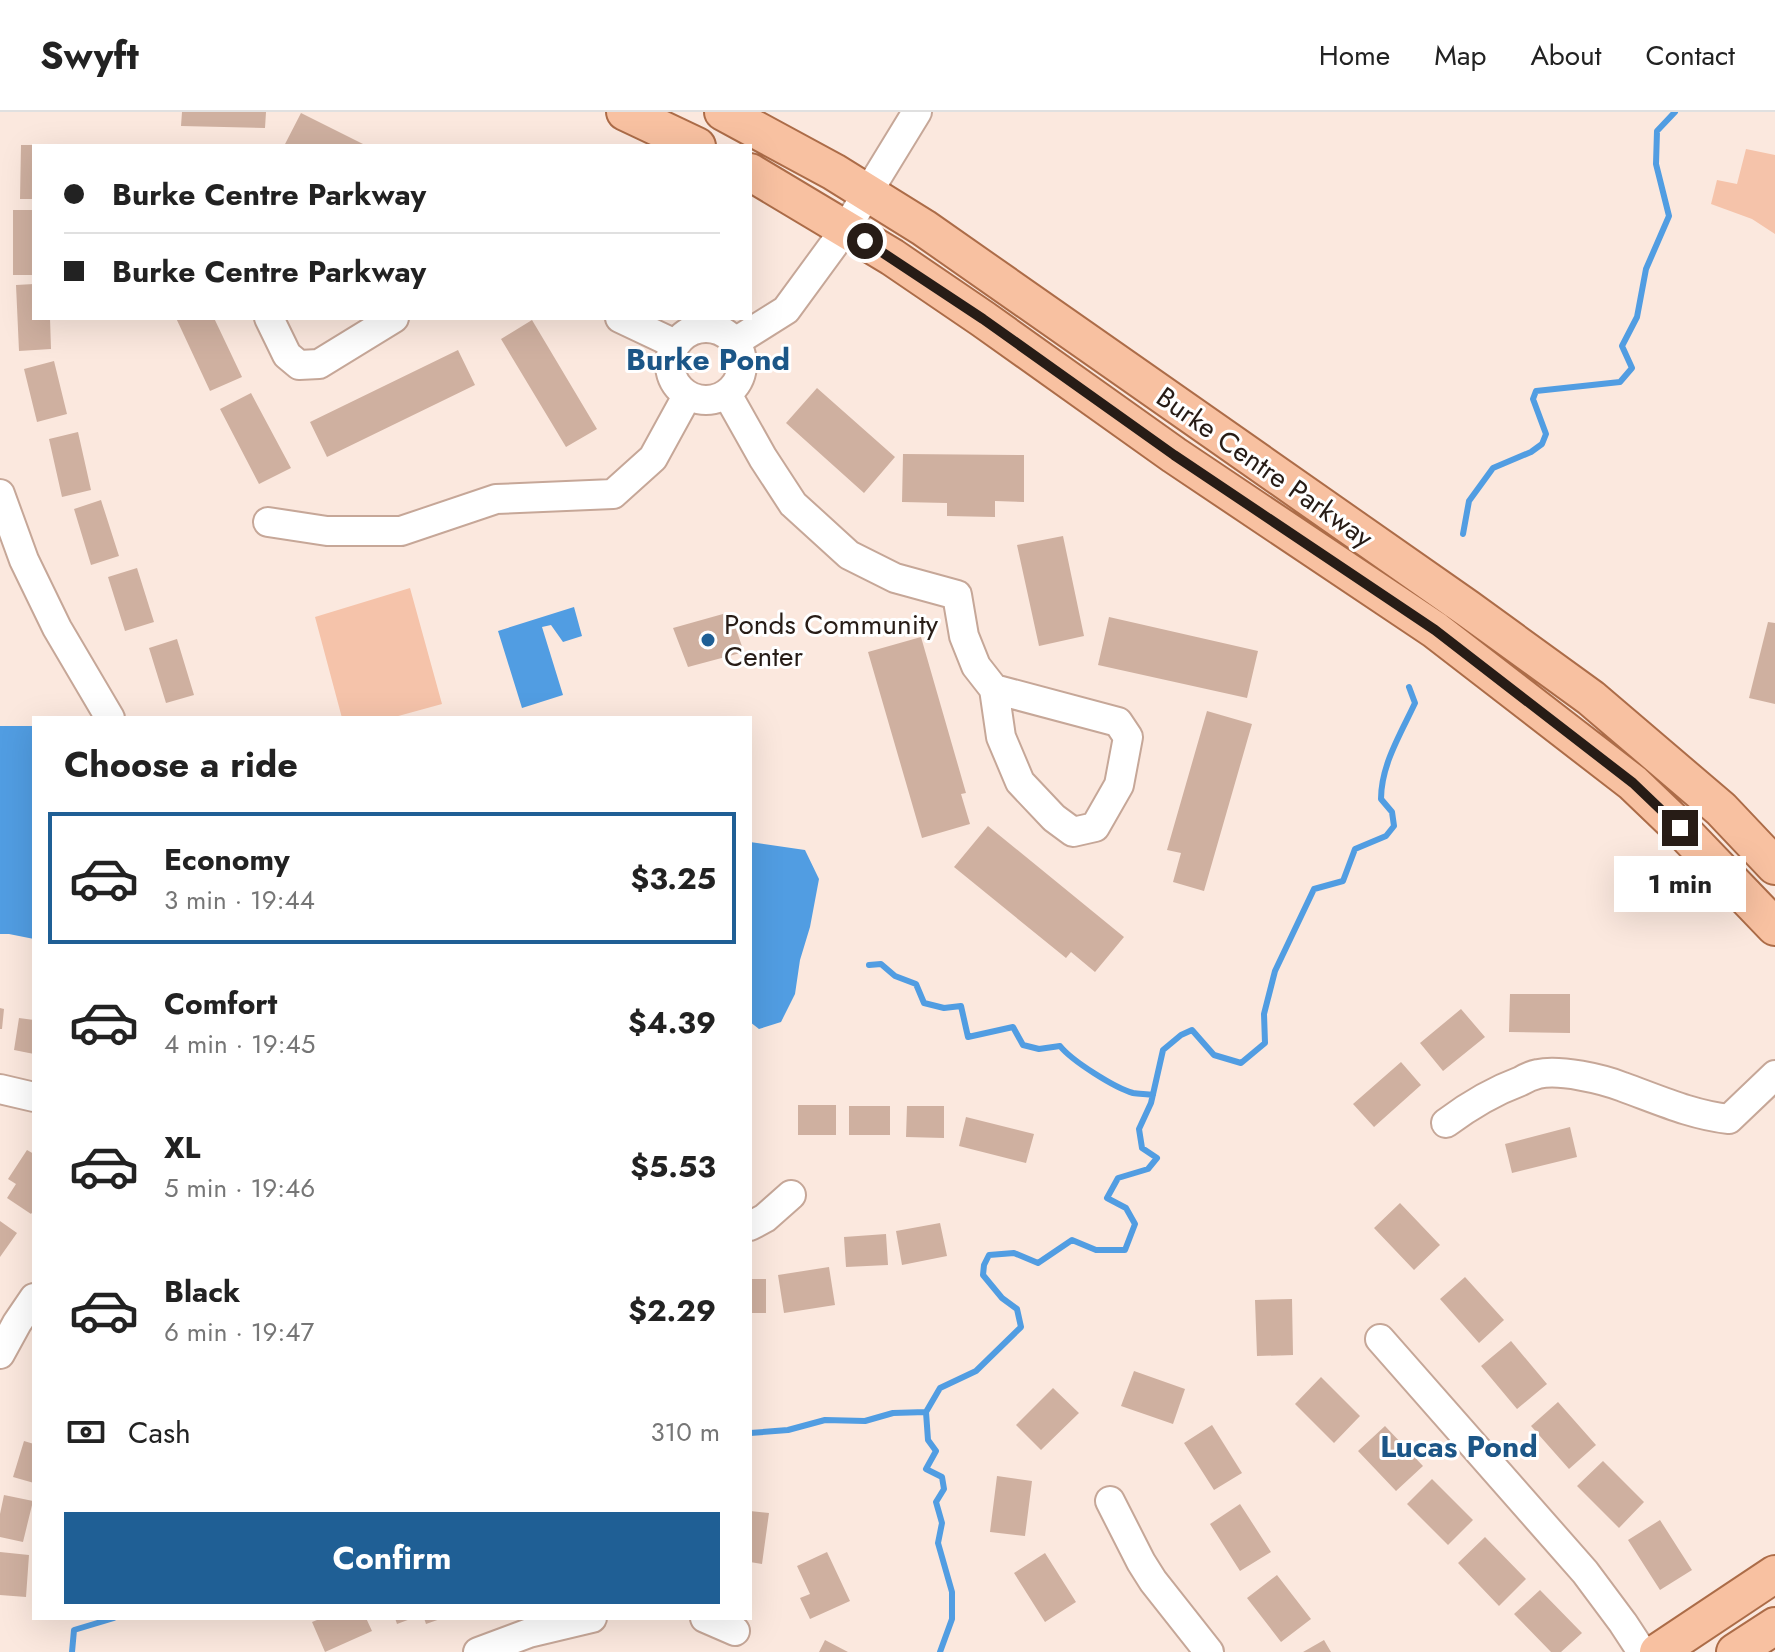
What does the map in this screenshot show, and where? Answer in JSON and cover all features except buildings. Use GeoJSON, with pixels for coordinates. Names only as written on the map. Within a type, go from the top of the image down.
{"type":"FeatureCollection","features":[{"type":"Feature","properties":{"kind":"main road"},"geometry":{"type":"LineString","coordinates":[[625,112],[693,144]]}},
{"type":"Feature","properties":{"kind":"main road","name":"Burke Centre Parkway"},"geometry":{"type":"LineString","coordinates":[[723,112],[834,172],[924,228],[1454,599],[1591,698],[1721,809],[1775,866]]}},
{"type":"Feature","properties":{"kind":"main road","name":"Burke Centre Parkway"},"geometry":{"type":"LineString","coordinates":[[752,173],[846,228],[983,319],[1174,455],[1435,630],[1633,783],[1775,927]]}},
{"type":"Feature","properties":{"kind":"main road"},"geometry":{"type":"LineString","coordinates":[[1658,1652],[1775,1574]]}},
{"type":"Feature","properties":{"kind":"main road"},"geometry":{"type":"LineString","coordinates":[[1735,1652],[1775,1626]]}},
{"type":"Feature","properties":{"kind":"street"},"geometry":{"type":"LineString","coordinates":[[735,342],[786,310],[846,228],[917,112]]}},
{"type":"Feature","properties":{"kind":"street"},"geometry":{"type":"LineString","coordinates":[[270,320],[287,355],[299,365],[319,364],[379,322]]}},
{"type":"Feature","properties":{"kind":"street"},"geometry":{"type":"LineString","coordinates":[[624,320],[675,344]]}},
{"type":"Feature","properties":{"kind":"street"},"geometry":{"type":"LineString","coordinates":[[705,327],[726,334],[735,342],[743,364],[741,375],[727,394],[707,401],[687,396],[673,382],[669,362],[675,344],[683,335],[705,327]]}},
{"type":"Feature","properties":{"kind":"street"},"geometry":{"type":"LineString","coordinates":[[727,394],[793,504],[849,555],[895,578],[957,595],[964,636],[976,666],[994,689],[1001,737],[1020,782],[1054,818],[1073,832],[1095,827],[1119,785],[1128,737],[1118,722],[994,689]]}},
{"type":"Feature","properties":{"kind":"street"},"geometry":{"type":"LineString","coordinates":[[268,522],[327,531],[401,531],[496,499],[613,494],[653,458],[687,396]]}},
{"type":"Feature","properties":{"kind":"street"},"geometry":{"type":"LineString","coordinates":[[0,494],[24,560],[57,628],[109,716]]}},
{"type":"Feature","properties":{"kind":"street"},"geometry":{"type":"LineString","coordinates":[[1446,1123],[1471,1105],[1540,1073],[1578,1075],[1621,1086],[1709,1117],[1729,1119],[1775,1075]]}},
{"type":"Feature","properties":{"kind":"street"},"geometry":{"type":"LineString","coordinates":[[0,1089],[32,1097]]}},
{"type":"Feature","properties":{"kind":"street"},"geometry":{"type":"LineString","coordinates":[[752,1225],[765,1218],[791,1195]]}},
{"type":"Feature","properties":{"kind":"street"},"geometry":{"type":"LineString","coordinates":[[0,1354],[32,1301]]}},
{"type":"Feature","properties":{"kind":"street"},"geometry":{"type":"LineString","coordinates":[[1380,1339],[1585,1572],[1642,1652]]}},
{"type":"Feature","properties":{"kind":"street"},"geometry":{"type":"LineString","coordinates":[[1110,1501],[1153,1581],[1209,1652]]}},
{"type":"Feature","properties":{"kind":"street"},"geometry":{"type":"LineString","coordinates":[[478,1652],[529,1633],[584,1620]]}},
{"type":"Feature","properties":{"kind":"street"},"geometry":{"type":"LineString","coordinates":[[710,1620],[735,1631]]}},
{"type":"Feature","properties":{"kind":"shaded area"},"geometry":{"type":"Polygon","coordinates":[[[1746,149],[1775,155],[1775,234],[1752,219],[1711,204],[1717,180],[1737,184],[1746,149]]]}},
{"type":"Feature","properties":{"kind":"shaded area"},"geometry":{"type":"Polygon","coordinates":[[[410,588],[442,704],[398,716],[341,716],[315,617],[410,588]]]}},
{"type":"Feature","properties":{"kind":"water"},"geometry":{"type":"Polygon","coordinates":[[[574,607],[582,636],[563,642],[551,625],[542,627],[563,695],[522,708],[498,631],[574,607]]]}},
{"type":"Feature","properties":{"kind":"water"},"geometry":{"type":"Polygon","coordinates":[[[0,726],[32,726],[32,939],[0,934],[0,726]]]}},
{"type":"Feature","properties":{"kind":"water"},"geometry":{"type":"Polygon","coordinates":[[[752,842],[805,850],[819,879],[795,994],[781,1022],[759,1029],[752,1024],[752,842]]]}},
{"type":"Feature","properties":{"kind":"waterway"},"geometry":{"type":"LineString","coordinates":[[1463,534],[1469,501],[1493,468],[1542,444],[1546,434],[1533,399],[1536,391],[1620,382],[1632,368],[1622,346],[1637,317],[1646,269],[1669,216],[1656,164],[1657,131],[1675,112]]}},
{"type":"Feature","properties":{"kind":"waterway"},"geometry":{"type":"LineString","coordinates":[[940,1652],[952,1619],[952,1592],[938,1543],[942,1523],[936,1502],[944,1489],[942,1477],[926,1469],[936,1451],[928,1440],[926,1412],[940,1388],[976,1371],[1021,1327],[1017,1309],[1002,1298],[983,1275],[984,1265],[989,1255],[1014,1253],[1038,1263],[1072,1240],[1096,1250],[1125,1250],[1135,1224],[1126,1208],[1107,1198],[1118,1178],[1148,1169],[1157,1158],[1142,1148],[1139,1129],[1151,1103],[1163,1050],[1192,1030],[1214,1055],[1241,1063],[1265,1043],[1264,1014],[1275,971],[1314,889],[1343,881],[1355,849],[1386,836],[1394,826],[1392,812],[1381,799],[1382,786],[1393,750],[1415,703],[1409,687]]}},
{"type":"Feature","properties":{"kind":"waterway"},"geometry":{"type":"LineString","coordinates":[[869,965],[881,964],[895,976],[916,984],[924,1003],[944,1008],[961,1006],[968,1037],[1013,1027],[1023,1045],[1039,1049],[1060,1046],[1116,1086],[1133,1093],[1153,1095]]}},
{"type":"Feature","properties":{"kind":"waterway"},"geometry":{"type":"LineString","coordinates":[[752,1433],[788,1430],[825,1420],[865,1421],[893,1413],[926,1412]]}},
{"type":"Feature","properties":{"kind":"waterway"},"geometry":{"type":"LineString","coordinates":[[72,1652],[74,1630],[107,1620]]}},
{"type":"Feature","properties":{"kind":"place","name":"Ponds Community Center"},"geometry":{"type":"Point","coordinates":[708,640]}},
{"type":"Feature","properties":{"kind":"district","name":"Burke Pond"},"geometry":{"type":"Point","coordinates":[708,360]}},
{"type":"Feature","properties":{"kind":"district","name":"Lucas Pond"},"geometry":{"type":"Point","coordinates":[1459,1447]}},
{"type":"Feature","properties":{"kind":"route"},"geometry":{"type":"LineString","coordinates":[[865,241],[983,319],[1174,455],[1435,630],[1633,783],[1680,828]]}}]}
